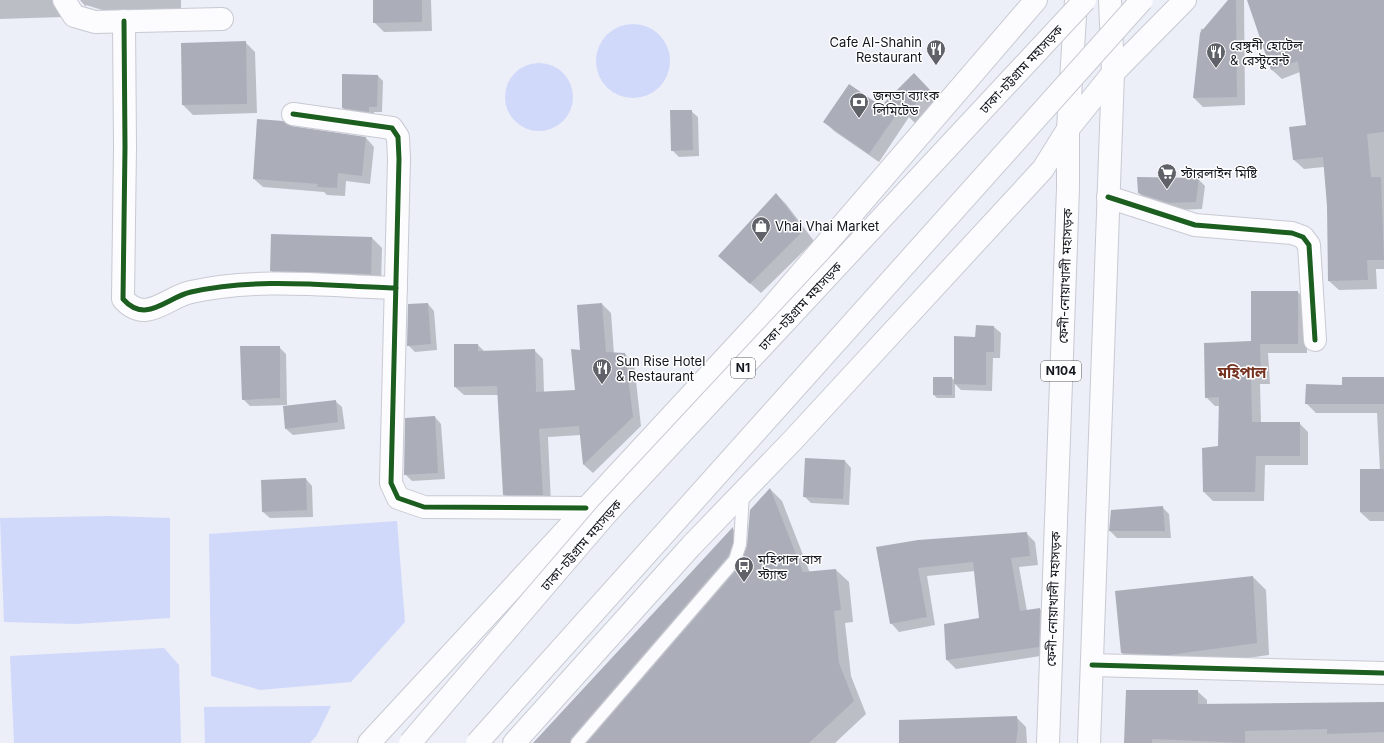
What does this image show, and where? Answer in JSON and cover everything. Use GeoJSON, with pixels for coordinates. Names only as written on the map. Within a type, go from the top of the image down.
{"type":"FeatureCollection","features":[{"type":"Feature","properties":{"kind":"main road"},"geometry":{"type":"LineString","coordinates":[[64,0],[74,16],[95,22],[222,19]]}},
{"type":"Feature","properties":{"kind":"main road"},"geometry":{"type":"LineString","coordinates":[[369,743],[586,508],[669,421],[765,315],[1036,0]]}},
{"type":"Feature","properties":{"kind":"main road","name":"ফেনী-নোয়াখালী মহাসড়ক"},"geometry":{"type":"LineString","coordinates":[[1048,743],[1068,204],[1068,130],[1076,0]]}},
{"type":"Feature","properties":{"kind":"main road","name":"ঢাকা-চট্টগ্রাম মহাসড়ক"},"geometry":{"type":"LineString","coordinates":[[410,743],[606,514],[1085,0]]}},
{"type":"Feature","properties":{"kind":"main road"},"geometry":{"type":"LineString","coordinates":[[1089,743],[1112,73],[1110,0]]}},
{"type":"Feature","properties":{"kind":"main road"},"geometry":{"type":"LineString","coordinates":[[477,743],[1142,0]]}},
{"type":"Feature","properties":{"kind":"main road"},"geometry":{"type":"LineString","coordinates":[[514,743],[690,546],[1043,169],[1068,130],[1112,73],[1185,0]]}},
{"type":"Feature","properties":{"kind":"main road"},"geometry":{"type":"LineString","coordinates":[[124,22],[125,147],[123,299],[128,305],[140,310],[157,308],[190,292],[258,284],[396,288]]}},
{"type":"Feature","properties":{"kind":"main road"},"geometry":{"type":"LineString","coordinates":[[293,114],[392,128],[398,137],[399,159],[391,483],[398,498],[424,507],[586,508]]}},
{"type":"Feature","properties":{"kind":"main road"},"geometry":{"type":"LineString","coordinates":[[1108,197],[1195,225],[1292,233],[1303,237],[1309,246],[1315,340]]}},
{"type":"Feature","properties":{"kind":"main road"},"geometry":{"type":"LineString","coordinates":[[1092,665],[1383,673]]}},
{"type":"Feature","properties":{"kind":"lane"},"geometry":{"type":"LineString","coordinates":[[577,743],[735,560],[740,544],[743,491]]}},
{"type":"Feature","properties":{"kind":"water"},"geometry":{"type":"Polygon","coordinates":[[[633,24],[647,27],[659,35],[667,47],[670,61],[667,75],[659,87],[647,95],[633,98],[619,95],[607,87],[599,75],[596,61],[599,47],[607,35],[619,27],[633,24]]]}},
{"type":"Feature","properties":{"kind":"water"},"geometry":{"type":"Polygon","coordinates":[[[532,63],[546,63],[558,68],[568,78],[573,90],[573,104],[568,116],[558,126],[546,131],[532,131],[520,126],[510,116],[505,104],[505,90],[510,78],[520,68],[532,63]]]}},
{"type":"Feature","properties":{"kind":"water"},"geometry":{"type":"Polygon","coordinates":[[[110,516],[170,518],[170,618],[76,624],[4,622],[0,518],[110,516]]]}},
{"type":"Feature","properties":{"kind":"water"},"geometry":{"type":"Polygon","coordinates":[[[397,521],[405,622],[351,682],[260,690],[211,676],[209,534],[397,521]]]}},
{"type":"Feature","properties":{"kind":"water"},"geometry":{"type":"Polygon","coordinates":[[[164,648],[179,665],[181,743],[14,743],[10,656],[164,648]]]}},
{"type":"Feature","properties":{"kind":"water"},"geometry":{"type":"Polygon","coordinates":[[[331,706],[317,735],[310,743],[205,743],[204,707],[331,706]]]}},
{"type":"Feature","properties":{"kind":"building"},"geometry":{"type":"Polygon","coordinates":[[[373,0],[422,0],[422,22],[373,23],[373,0]]]}},
{"type":"Feature","properties":{"kind":"building","name":"রেঙ্গুনী হোটেল & রেস্টুরেন্ট"},"geometry":{"type":"Polygon","coordinates":[[[1228,0],[1236,0],[1237,97],[1193,98],[1200,33],[1228,0]]]}},
{"type":"Feature","properties":{"kind":"building"},"geometry":{"type":"Polygon","coordinates":[[[1247,0],[1384,0],[1384,132],[1367,134],[1371,177],[1381,177],[1384,260],[1367,260],[1368,280],[1328,281],[1327,206],[1323,157],[1293,160],[1289,127],[1306,125],[1298,61],[1271,70],[1247,0]]]}},
{"type":"Feature","properties":{"kind":"building"},"geometry":{"type":"Polygon","coordinates":[[[246,41],[247,104],[182,105],[181,43],[246,41]]]}},
{"type":"Feature","properties":{"kind":"building","name":"জনতা ব্যাংক লিমিটেড"},"geometry":{"type":"Polygon","coordinates":[[[914,73],[930,90],[905,114],[900,109],[869,154],[823,122],[849,84],[881,106],[914,73]]]}},
{"type":"Feature","properties":{"kind":"building"},"geometry":{"type":"Polygon","coordinates":[[[342,74],[378,75],[377,107],[369,107],[369,112],[342,108],[342,74]]]}},
{"type":"Feature","properties":{"kind":"building"},"geometry":{"type":"Polygon","coordinates":[[[670,110],[692,110],[693,150],[671,151],[670,110]]]}},
{"type":"Feature","properties":{"kind":"building"},"geometry":{"type":"Polygon","coordinates":[[[257,119],[283,121],[291,126],[366,137],[362,176],[338,173],[337,188],[317,187],[318,184],[253,179],[257,119]]]}},
{"type":"Feature","properties":{"kind":"building","name":"স্টারলাইন মিষ্টি"},"geometry":{"type":"Polygon","coordinates":[[[1137,177],[1199,178],[1196,202],[1169,203],[1138,193],[1137,177]]]}},
{"type":"Feature","properties":{"kind":"building","name":"Vhai Vhai Market"},"geometry":{"type":"Polygon","coordinates":[[[776,193],[804,230],[750,284],[718,256],[776,193]]]}},
{"type":"Feature","properties":{"kind":"building"},"geometry":{"type":"Polygon","coordinates":[[[271,234],[372,237],[371,274],[270,271],[271,234]]]}},
{"type":"Feature","properties":{"kind":"building"},"geometry":{"type":"Polygon","coordinates":[[[1251,291],[1298,291],[1298,344],[1260,344],[1261,375],[1251,376],[1252,422],[1300,422],[1300,456],[1256,456],[1255,492],[1203,492],[1202,448],[1218,446],[1219,397],[1205,398],[1204,343],[1251,341],[1251,291]]]}},
{"type":"Feature","properties":{"kind":"building"},"geometry":{"type":"Polygon","coordinates":[[[428,303],[431,344],[407,346],[408,304],[428,303]]]}},
{"type":"Feature","properties":{"kind":"building"},"geometry":{"type":"Polygon","coordinates":[[[602,303],[606,352],[625,353],[633,417],[583,465],[579,426],[539,429],[543,495],[503,495],[497,386],[454,387],[454,344],[478,344],[478,351],[535,349],[536,392],[575,390],[571,349],[580,350],[577,305],[602,303]]]}},
{"type":"Feature","properties":{"kind":"building"},"geometry":{"type":"Polygon","coordinates":[[[976,325],[994,326],[994,352],[986,352],[986,385],[954,384],[954,336],[975,337],[976,325]]]}},
{"type":"Feature","properties":{"kind":"building"},"geometry":{"type":"Polygon","coordinates":[[[240,346],[280,346],[280,398],[242,400],[240,346]]]}},
{"type":"Feature","properties":{"kind":"building"},"geometry":{"type":"Polygon","coordinates":[[[933,377],[952,377],[952,395],[933,395],[933,377]]]}},
{"type":"Feature","properties":{"kind":"building"},"geometry":{"type":"Polygon","coordinates":[[[1342,377],[1384,377],[1384,404],[1305,404],[1306,384],[1342,385],[1342,377]]]}},
{"type":"Feature","properties":{"kind":"building"},"geometry":{"type":"Polygon","coordinates":[[[336,400],[338,422],[285,429],[283,406],[336,400]]]}},
{"type":"Feature","properties":{"kind":"building"},"geometry":{"type":"Polygon","coordinates":[[[435,416],[438,473],[404,475],[405,418],[435,416]]]}},
{"type":"Feature","properties":{"kind":"building"},"geometry":{"type":"Polygon","coordinates":[[[805,458],[845,460],[843,499],[803,497],[805,458]]]}},
{"type":"Feature","properties":{"kind":"building"},"geometry":{"type":"Polygon","coordinates":[[[1360,469],[1384,469],[1384,512],[1360,512],[1360,469]]]}},
{"type":"Feature","properties":{"kind":"building"},"geometry":{"type":"Polygon","coordinates":[[[306,478],[307,510],[262,512],[261,480],[306,478]]]}},
{"type":"Feature","properties":{"kind":"building","name":"মহিপাল বাস স্ট্যান্ড"},"geometry":{"type":"Polygon","coordinates":[[[770,488],[803,572],[836,569],[841,610],[834,611],[839,663],[854,701],[809,743],[587,743],[741,565],[747,545],[750,510],[770,488]]]}},
{"type":"Feature","properties":{"kind":"building"},"geometry":{"type":"Polygon","coordinates":[[[1163,506],[1165,531],[1109,531],[1111,510],[1163,506]]]}},
{"type":"Feature","properties":{"kind":"building"},"geometry":{"type":"Polygon","coordinates":[[[733,527],[733,543],[728,556],[571,738],[570,743],[533,743],[733,527]]]}},
{"type":"Feature","properties":{"kind":"building"},"geometry":{"type":"Polygon","coordinates":[[[1027,532],[1030,556],[1011,558],[1020,611],[1040,608],[1039,647],[946,660],[944,624],[979,618],[973,562],[918,568],[927,617],[890,624],[876,547],[918,540],[1027,532]]]}},
{"type":"Feature","properties":{"kind":"building"},"geometry":{"type":"Polygon","coordinates":[[[1253,576],[1257,643],[1169,655],[1121,653],[1115,591],[1253,576]]]}},
{"type":"Feature","properties":{"kind":"building"},"geometry":{"type":"Polygon","coordinates":[[[1126,690],[1198,690],[1198,704],[1384,702],[1384,732],[1327,734],[1327,729],[1245,731],[1245,743],[1152,739],[1152,743],[1124,743],[1126,690]]]}},
{"type":"Feature","properties":{"kind":"building"},"geometry":{"type":"Polygon","coordinates":[[[1017,716],[1018,729],[1016,743],[899,743],[899,720],[1017,716]]]}},
{"type":"Feature","properties":{"kind":"cycle path"},"geometry":{"type":"LineString","coordinates":[[124,21],[125,147],[123,299],[140,310],[148,310],[182,295],[216,287],[294,284],[396,288]]}},
{"type":"Feature","properties":{"kind":"cycle path"},"geometry":{"type":"LineString","coordinates":[[293,114],[392,128],[398,137],[399,159],[391,483],[398,498],[424,507],[586,508]]}},
{"type":"Feature","properties":{"kind":"cycle path"},"geometry":{"type":"LineString","coordinates":[[1108,197],[1195,225],[1292,233],[1303,237],[1309,245],[1315,340]]}},
{"type":"Feature","properties":{"kind":"cycle path"},"geometry":{"type":"LineString","coordinates":[[1092,665],[1383,673]]}},
{"type":"Feature","properties":{"kind":"place","name":"Cafe Al-Shahin Restaurant"},"geometry":{"type":"Point","coordinates":[936,66]}},
{"type":"Feature","properties":{"kind":"place","name":"রেঙ্গুনী হোটেল & রেস্টুরেন্ট"},"geometry":{"type":"Point","coordinates":[1216,69]}},
{"type":"Feature","properties":{"kind":"place","name":"জনতা ব্যাংক লিমিটেড"},"geometry":{"type":"Point","coordinates":[859,119]}},
{"type":"Feature","properties":{"kind":"place","name":"স্টারলাইন মিষ্টি"},"geometry":{"type":"Point","coordinates":[1167,190]}},
{"type":"Feature","properties":{"kind":"place","name":"Vhai Vhai Market"},"geometry":{"type":"Point","coordinates":[761,243]}},
{"type":"Feature","properties":{"kind":"place","name":"Sun Rise Hotel & Restaurant"},"geometry":{"type":"Point","coordinates":[602,385]}},
{"type":"Feature","properties":{"kind":"place","name":"মহিপাল বাস স্ট্যান্ড"},"geometry":{"type":"Point","coordinates":[744,583]}},
{"type":"Feature","properties":{"kind":"district","name":"মহিপাল"},"geometry":{"type":"Point","coordinates":[1242,373]}}]}
